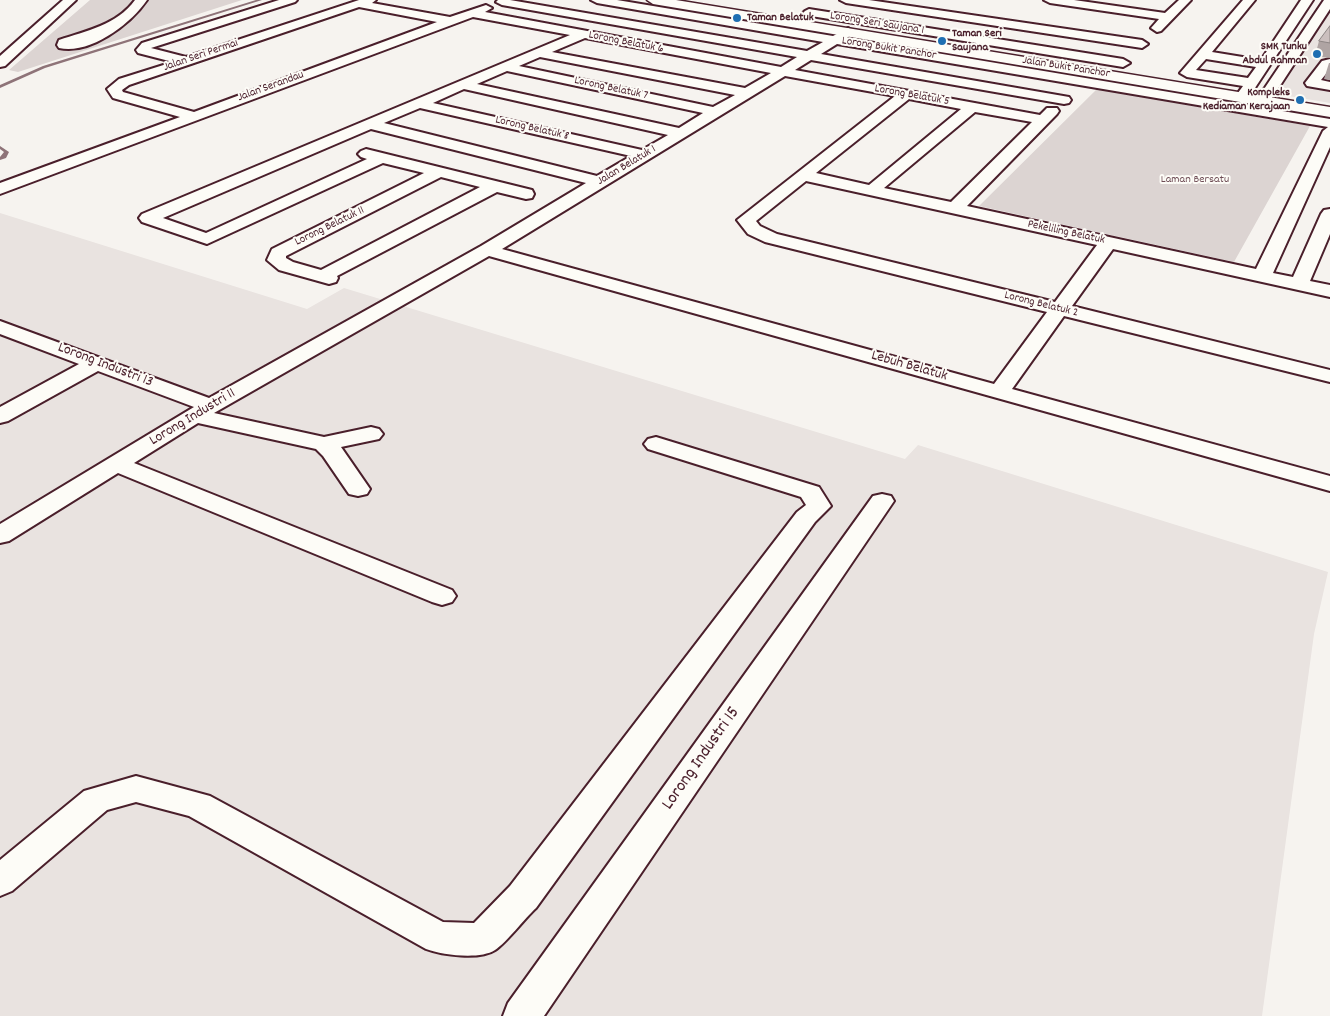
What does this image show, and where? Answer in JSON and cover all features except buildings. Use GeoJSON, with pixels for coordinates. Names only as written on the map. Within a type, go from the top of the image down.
{"type":"FeatureCollection","features":[{"type":"Feature","properties":{"kind":"main road","name":"Jalan Bukit Panchor"},"geometry":{"type":"LineString","coordinates":[[659,3],[842,36],[1109,75],[1330,112]]}},
{"type":"Feature","properties":{"kind":"street"},"geometry":{"type":"LineString","coordinates":[[0,62],[70,0]]}},
{"type":"Feature","properties":{"kind":"street"},"geometry":{"type":"LineString","coordinates":[[107,28],[128,14],[141,0]]}},
{"type":"Feature","properties":{"kind":"street"},"geometry":{"type":"LineString","coordinates":[[186,61],[142,50],[146,46],[291,0]]}},
{"type":"Feature","properties":{"kind":"street","name":"Lorong Bukit Panchor"},"geometry":{"type":"LineString","coordinates":[[597,0],[659,3],[1082,81],[1330,123]]}},
{"type":"Feature","properties":{"kind":"street"},"geometry":{"type":"LineString","coordinates":[[846,0],[1142,44]]}},
{"type":"Feature","properties":{"kind":"street"},"geometry":{"type":"LineString","coordinates":[[1050,0],[1168,17]]}},
{"type":"Feature","properties":{"kind":"street"},"geometry":{"type":"LineString","coordinates":[[1249,0],[1188,73],[1251,83]]}},
{"type":"Feature","properties":{"kind":"street"},"geometry":{"type":"LineString","coordinates":[[1242,97],[1307,0]]}},
{"type":"Feature","properties":{"kind":"street"},"geometry":{"type":"LineString","coordinates":[[1262,100],[1330,0]]}},
{"type":"Feature","properties":{"kind":"street"},"geometry":{"type":"LineString","coordinates":[[505,1],[1064,100]]}},
{"type":"Feature","properties":{"kind":"street","name":"Jalan Serandau"},"geometry":{"type":"LineString","coordinates":[[0,189],[505,1]]}},
{"type":"Feature","properties":{"kind":"street"},"geometry":{"type":"LineString","coordinates":[[364,2],[450,21]]}},
{"type":"Feature","properties":{"kind":"street","name":"Jalan Seri Permai"},"geometry":{"type":"LineString","coordinates":[[192,116],[118,95],[114,89],[124,82],[364,2]]}},
{"type":"Feature","properties":{"kind":"street"},"geometry":{"type":"LineString","coordinates":[[381,158],[207,239],[148,218],[659,3]]}},
{"type":"Feature","properties":{"kind":"street"},"geometry":{"type":"LineString","coordinates":[[1161,3],[1183,3]]}},
{"type":"Feature","properties":{"kind":"street"},"geometry":{"type":"LineString","coordinates":[[1109,75],[1142,44],[1149,30],[1168,17],[1183,3]]}},
{"type":"Feature","properties":{"kind":"street","name":"Lorong Seri Saujana 1"},"geometry":{"type":"LineString","coordinates":[[825,4],[809,13],[1123,63]]}},
{"type":"Feature","properties":{"kind":"street","name":"Lorong Belatuk 6"},"geometry":{"type":"LineString","coordinates":[[471,14],[782,72]]}},
{"type":"Feature","properties":{"kind":"street"},"geometry":{"type":"LineString","coordinates":[[958,37],[981,20]]}},
{"type":"Feature","properties":{"kind":"street","name":"Jalan Belatuk 1"},"geometry":{"type":"LineString","coordinates":[[397,302],[487,250],[842,36]]}},
{"type":"Feature","properties":{"kind":"street"},"geometry":{"type":"LineString","coordinates":[[540,53],[748,93]]}},
{"type":"Feature","properties":{"kind":"street"},"geometry":{"type":"LineString","coordinates":[[1203,55],[1264,64]]}},
{"type":"Feature","properties":{"kind":"street"},"geometry":{"type":"LineString","coordinates":[[1330,63],[1327,64],[1312,83],[1330,86]]}},
{"type":"Feature","properties":{"kind":"street","name":"Lorong Belatuk 7"},"geometry":{"type":"LineString","coordinates":[[506,67],[716,112]]}},
{"type":"Feature","properties":{"kind":"street","name":"Lorong Belatuk 5"},"geometry":{"type":"LineString","coordinates":[[782,72],[1043,120]]}},
{"type":"Feature","properties":{"kind":"street"},"geometry":{"type":"LineString","coordinates":[[954,209],[1082,81]]}},
{"type":"Feature","properties":{"kind":"street"},"geometry":{"type":"LineString","coordinates":[[463,85],[681,133]]}},
{"type":"Feature","properties":{"kind":"street"},"geometry":{"type":"LineString","coordinates":[[803,175],[905,95]]}},
{"type":"Feature","properties":{"kind":"street","name":"Lorong Belatuk 8"},"geometry":{"type":"LineString","coordinates":[[419,104],[645,155]]}},
{"type":"Feature","properties":{"kind":"street"},"geometry":{"type":"LineString","coordinates":[[872,190],[972,107]]}},
{"type":"Feature","properties":{"kind":"street"},"geometry":{"type":"LineString","coordinates":[[369,124],[600,182]]}},
{"type":"Feature","properties":{"kind":"street"},"geometry":{"type":"LineString","coordinates":[[1262,276],[1290,216],[1322,168],[1330,131]]}},
{"type":"Feature","properties":{"kind":"street"},"geometry":{"type":"LineString","coordinates":[[324,144],[526,194]]}},
{"type":"Feature","properties":{"kind":"street","name":"Lorong Belatuk 11"},"geometry":{"type":"LineString","coordinates":[[439,172],[278,253],[276,260],[286,266],[326,278],[495,186]]}},
{"type":"Feature","properties":{"kind":"street","name":"Pekeliling Belatuk"},"geometry":{"type":"LineString","coordinates":[[803,175],[1330,291]]}},
{"type":"Feature","properties":{"kind":"street","name":"Lorong Belatuk 2"},"geometry":{"type":"LineString","coordinates":[[803,175],[746,220],[754,230],[771,238],[1330,376]]}},
{"type":"Feature","properties":{"kind":"street"},"geometry":{"type":"LineString","coordinates":[[1290,216],[1329,221],[1299,284]]}},
{"type":"Feature","properties":{"kind":"street"},"geometry":{"type":"LineString","coordinates":[[999,392],[1108,242]]}},
{"type":"Feature","properties":{"kind":"street","name":"Lebuh Belatuk"},"geometry":{"type":"LineString","coordinates":[[487,250],[1330,484]]}},
{"type":"Feature","properties":{"kind":"street","name":"Lorong Industri 11"},"geometry":{"type":"LineString","coordinates":[[0,535],[203,411],[397,302]]}},
{"type":"Feature","properties":{"kind":"street","name":"Lorong Industri 13"},"geometry":{"type":"LineString","coordinates":[[2,329],[98,364],[203,411],[324,444]]}},
{"type":"Feature","properties":{"kind":"street"},"geometry":{"type":"LineString","coordinates":[[0,416],[98,364]]}},
{"type":"Feature","properties":{"kind":"street"},"geometry":{"type":"LineString","coordinates":[[324,444],[371,434]]}},
{"type":"Feature","properties":{"kind":"street"},"geometry":{"type":"LineString","coordinates":[[324,444],[332,452],[358,489]]}},
{"type":"Feature","properties":{"kind":"street"},"geometry":{"type":"LineString","coordinates":[[0,881],[96,800],[136,789],[198,805],[439,938],[482,939],[523,897],[806,517],[819,506],[810,492],[656,444]]}},
{"type":"Feature","properties":{"kind":"street"},"geometry":{"type":"LineString","coordinates":[[116,464],[442,596]]}},
{"type":"Feature","properties":{"kind":"street","name":"Lorong Industri 15"},"geometry":{"type":"LineString","coordinates":[[522,1016],[882,501]]}},
{"type":"Feature","properties":{"kind":"shaded area","name":"SMK Tunku Abdul Rahman"},"geometry":{"type":"Polygon","coordinates":[[[1330,13],[1330,103],[1277,94],[1330,13]]]}},
{"type":"Feature","properties":{"kind":"shaded area"},"geometry":{"type":"Polygon","coordinates":[[[0,213],[307,309],[344,288],[905,459],[918,445],[1328,572],[1314,634],[1262,1016],[0,1016],[0,213]]]}},
{"type":"Feature","properties":{"kind":"green space"},"geometry":{"type":"Polygon","coordinates":[[[90,0],[242,0],[18,72],[9,70],[90,0]]]}},
{"type":"Feature","properties":{"kind":"green space","name":"Laman Bersatu"},"geometry":{"type":"Polygon","coordinates":[[[1097,89],[1310,126],[1234,262],[979,206],[1097,89]]]}},
{"type":"Feature","properties":{"kind":"waterway"},"geometry":{"type":"LineString","coordinates":[[0,87],[44,67],[260,0]]}},
{"type":"Feature","properties":{"kind":"waterway"},"geometry":{"type":"LineString","coordinates":[[0,147],[7,152],[0,159]]}},
{"type":"Feature","properties":{"kind":"place","name":"Taman Belatuk"},"geometry":{"type":"Point","coordinates":[737,18]}},
{"type":"Feature","properties":{"kind":"place","name":"Taman Seri Saujana"},"geometry":{"type":"Point","coordinates":[942,41]}},
{"type":"Feature","properties":{"kind":"place","name":"SMK Tunku Abdul Rahman"},"geometry":{"type":"Point","coordinates":[1317,54]}},
{"type":"Feature","properties":{"kind":"place","name":"Kompleks Kediaman Kerajaan"},"geometry":{"type":"Point","coordinates":[1300,100]}}]}
